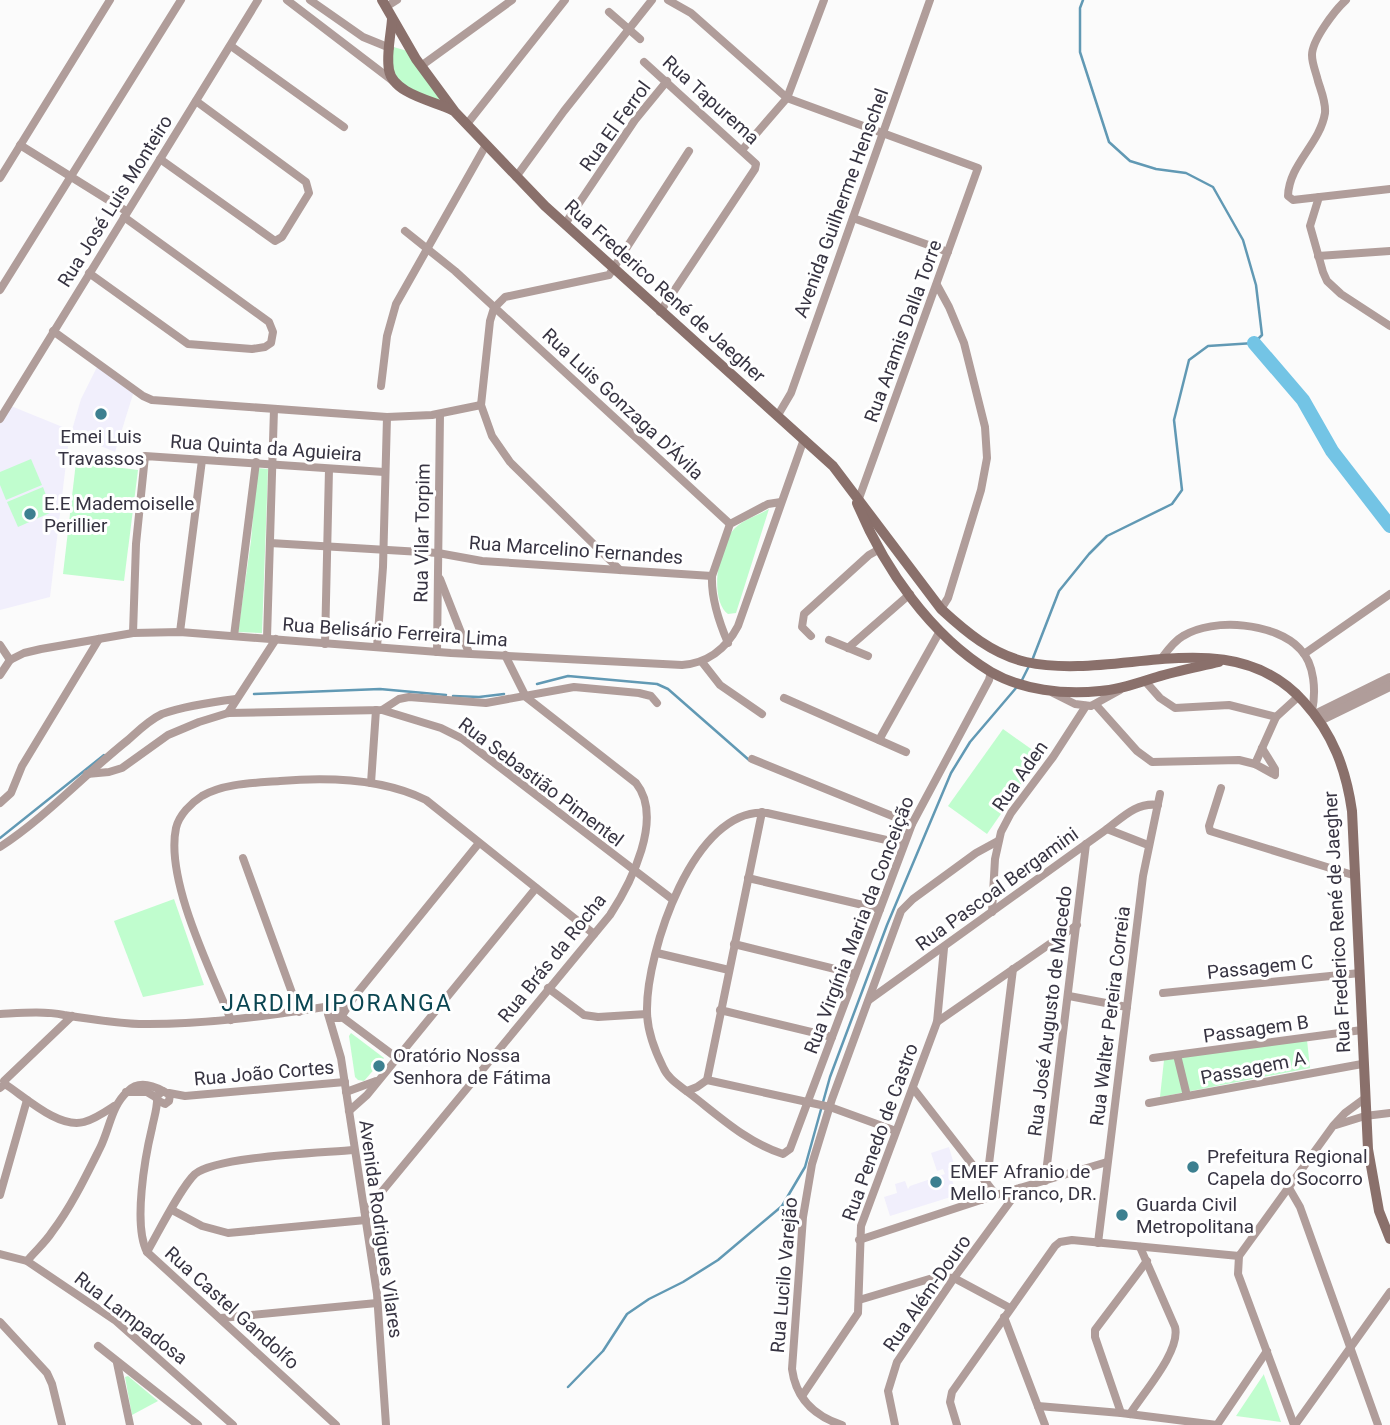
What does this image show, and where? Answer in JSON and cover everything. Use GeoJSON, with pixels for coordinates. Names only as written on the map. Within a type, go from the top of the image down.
{"type":"FeatureCollection","features":[{"type":"Feature","properties":{"kind":"main road","name":"Rua Frederico René de Jaegher"},"geometry":{"type":"LineString","coordinates":[[384,4],[419,62],[455,112],[516,177],[613,270],[833,466],[942,609],[973,637],[1009,657],[1038,664],[1077,665],[1205,657],[1228,660],[1265,670],[1299,696],[1316,715],[1340,757],[1352,811],[1365,1116],[1373,1188],[1390,1239]]}},
{"type":"Feature","properties":{"kind":"main road"},"geometry":{"type":"LineString","coordinates":[[392,19],[389,70],[394,81]]}},
{"type":"Feature","properties":{"kind":"main road"},"geometry":{"type":"LineString","coordinates":[[390,48],[419,62]]}},
{"type":"Feature","properties":{"kind":"main road"},"geometry":{"type":"LineString","coordinates":[[408,91],[426,88],[429,76]]}},
{"type":"Feature","properties":{"kind":"main road","name":"Rua Frederico René de Jaegher"},"geometry":{"type":"LineString","coordinates":[[394,81],[408,91],[455,112]]}},
{"type":"Feature","properties":{"kind":"main road","name":"Rua Frederico René de Jaegher"},"geometry":{"type":"LineString","coordinates":[[857,499],[878,550],[910,594],[940,631],[991,672],[1047,690],[1099,692],[1228,660]]}},
{"type":"Feature","properties":{"kind":"main road"},"geometry":{"type":"LineString","coordinates":[[878,550],[895,547]]}},
{"type":"Feature","properties":{"kind":"main road"},"geometry":{"type":"LineString","coordinates":[[991,672],[995,662],[1009,657]]}},
{"type":"Feature","properties":{"kind":"main road"},"geometry":{"type":"LineString","coordinates":[[1139,661],[1147,670],[1144,681]]}},
{"type":"Feature","properties":{"kind":"street"},"geometry":{"type":"LineString","coordinates":[[0,178],[3,165],[20,145],[110,0]]}},
{"type":"Feature","properties":{"kind":"street"},"geometry":{"type":"LineString","coordinates":[[0,290],[181,0]]}},
{"type":"Feature","properties":{"kind":"street","name":"Rua José Luis Monteiro"},"geometry":{"type":"LineString","coordinates":[[0,419],[258,0]]}},
{"type":"Feature","properties":{"kind":"street"},"geometry":{"type":"LineString","coordinates":[[288,0],[394,81]]}},
{"type":"Feature","properties":{"kind":"street"},"geometry":{"type":"LineString","coordinates":[[310,0],[363,37],[390,48]]}},
{"type":"Feature","properties":{"kind":"street"},"geometry":{"type":"LineString","coordinates":[[384,4],[397,0]]}},
{"type":"Feature","properties":{"kind":"street"},"geometry":{"type":"LineString","coordinates":[[419,62],[512,0]]}},
{"type":"Feature","properties":{"kind":"street"},"geometry":{"type":"LineString","coordinates":[[467,124],[565,0]]}},
{"type":"Feature","properties":{"kind":"street"},"geometry":{"type":"LineString","coordinates":[[516,177],[652,0]]}},
{"type":"Feature","properties":{"kind":"street"},"geometry":{"type":"LineString","coordinates":[[668,0],[691,13],[787,99],[883,134]]}},
{"type":"Feature","properties":{"kind":"street"},"geometry":{"type":"LineString","coordinates":[[742,150],[787,99],[824,0]]}},
{"type":"Feature","properties":{"kind":"street","name":"Avenida Guilherme Henschel"},"geometry":{"type":"LineString","coordinates":[[778,415],[791,393],[930,0]]}},
{"type":"Feature","properties":{"kind":"street"},"geometry":{"type":"LineString","coordinates":[[1346,0],[1329,20],[1312,51],[1325,113],[1319,132],[1299,164],[1287,194],[1289,199],[1293,200],[1390,189]]}},
{"type":"Feature","properties":{"kind":"street"},"geometry":{"type":"LineString","coordinates":[[609,12],[640,39]]}},
{"type":"Feature","properties":{"kind":"street"},"geometry":{"type":"LineString","coordinates":[[231,46],[344,127]]}},
{"type":"Feature","properties":{"kind":"street","name":"Rua Tapurema"},"geometry":{"type":"LineString","coordinates":[[644,62],[756,164],[660,312]]}},
{"type":"Feature","properties":{"kind":"street","name":"Rua El Ferrol"},"geometry":{"type":"LineString","coordinates":[[565,224],[635,120],[667,81]]}},
{"type":"Feature","properties":{"kind":"street"},"geometry":{"type":"LineString","coordinates":[[160,159],[275,241],[282,237],[309,193],[306,182],[196,101]]}},
{"type":"Feature","properties":{"kind":"street","name":"Rua Aramis Dalla Torre"},"geometry":{"type":"LineString","coordinates":[[857,499],[978,168],[883,134]]}},
{"type":"Feature","properties":{"kind":"street"},"geometry":{"type":"LineString","coordinates":[[20,145],[125,214],[269,322],[274,332],[271,343],[252,349],[188,344],[89,273]]}},
{"type":"Feature","properties":{"kind":"street"},"geometry":{"type":"LineString","coordinates":[[381,387],[387,336],[394,310],[486,145]]}},
{"type":"Feature","properties":{"kind":"street"},"geometry":{"type":"LineString","coordinates":[[620,570],[510,462],[491,434],[481,405],[490,321],[495,308],[505,297],[606,278],[689,151]]}},
{"type":"Feature","properties":{"kind":"street"},"geometry":{"type":"LineString","coordinates":[[1319,197],[1311,222],[1323,272],[1332,287],[1390,326]]}},
{"type":"Feature","properties":{"kind":"street"},"geometry":{"type":"LineString","coordinates":[[853,218],[948,252]]}},
{"type":"Feature","properties":{"kind":"street","name":"Rua Luis Gonzaga D'Ávila"},"geometry":{"type":"LineString","coordinates":[[405,231],[428,247],[730,524]]}},
{"type":"Feature","properties":{"kind":"street"},"geometry":{"type":"LineString","coordinates":[[1318,256],[1390,251]]}},
{"type":"Feature","properties":{"kind":"street"},"geometry":{"type":"LineString","coordinates":[[937,285],[964,344],[987,446],[981,490],[948,598],[942,609]]}},
{"type":"Feature","properties":{"kind":"street"},"geometry":{"type":"LineString","coordinates":[[53,331],[152,400],[387,417],[440,414],[481,405]]}},
{"type":"Feature","properties":{"kind":"street"},"geometry":{"type":"LineString","coordinates":[[228,713],[271,639],[270,543],[274,409]]}},
{"type":"Feature","properties":{"kind":"street","name":"Rua Vilar Torpim"},"geometry":{"type":"LineString","coordinates":[[437,652],[440,414]]}},
{"type":"Feature","properties":{"kind":"street"},"geometry":{"type":"LineString","coordinates":[[377,647],[387,417]]}},
{"type":"Feature","properties":{"kind":"street"},"geometry":{"type":"LineString","coordinates":[[762,714],[720,685],[702,663],[728,643],[738,626],[804,439]]}},
{"type":"Feature","properties":{"kind":"street","name":"Rua Quinta da Aguieira"},"geometry":{"type":"LineString","coordinates":[[133,633],[136,544],[145,456],[384,472]]}},
{"type":"Feature","properties":{"kind":"street"},"geometry":{"type":"LineString","coordinates":[[180,632],[202,460]]}},
{"type":"Feature","properties":{"kind":"street"},"geometry":{"type":"LineString","coordinates":[[234,636],[256,462]]}},
{"type":"Feature","properties":{"kind":"street"},"geometry":{"type":"LineString","coordinates":[[325,644],[329,469]]}},
{"type":"Feature","properties":{"kind":"street"},"geometry":{"type":"LineString","coordinates":[[728,643],[716,608],[712,576],[730,524],[768,504],[781,502]]}},
{"type":"Feature","properties":{"kind":"street","name":"Rua Marcelino Fernandes"},"geometry":{"type":"LineString","coordinates":[[270,543],[438,553],[482,561],[712,576]]}},
{"type":"Feature","properties":{"kind":"street"},"geometry":{"type":"LineString","coordinates":[[811,636],[802,627],[804,614],[869,555],[878,550]]}},
{"type":"Feature","properties":{"kind":"street"},"geometry":{"type":"LineString","coordinates":[[437,573],[469,653]]}},
{"type":"Feature","properties":{"kind":"street"},"geometry":{"type":"LineString","coordinates":[[848,648],[910,594]]}},
{"type":"Feature","properties":{"kind":"street"},"geometry":{"type":"LineString","coordinates":[[1304,654],[1390,594]]}},
{"type":"Feature","properties":{"kind":"street"},"geometry":{"type":"LineString","coordinates":[[1161,659],[1175,642],[1188,633],[1227,625],[1280,634],[1304,654],[1314,682],[1316,715]]}},
{"type":"Feature","properties":{"kind":"street"},"geometry":{"type":"LineString","coordinates":[[879,740],[940,631]]}},
{"type":"Feature","properties":{"kind":"street","name":"Rua Belisário Ferreira Lima"},"geometry":{"type":"LineString","coordinates":[[10,660],[41,649],[133,633],[180,632],[437,652],[682,665],[702,663]]}},
{"type":"Feature","properties":{"kind":"street"},"geometry":{"type":"LineString","coordinates":[[0,803],[11,793],[22,766],[99,639]]}},
{"type":"Feature","properties":{"kind":"street"},"geometry":{"type":"LineString","coordinates":[[828,640],[868,656]]}},
{"type":"Feature","properties":{"kind":"street"},"geometry":{"type":"LineString","coordinates":[[0,645],[10,660],[0,675]]}},
{"type":"Feature","properties":{"kind":"street","name":"Rua Brás da Rocha"},"geometry":{"type":"LineString","coordinates":[[365,1216],[616,905],[634,872],[647,821],[646,802],[641,788],[632,778],[526,697],[505,655]]}},
{"type":"Feature","properties":{"kind":"street","name":"Rua Virgínia Maria da Conceição"},"geometry":{"type":"LineString","coordinates":[[687,1091],[747,1136],[783,1154],[790,1149],[810,1102],[912,824],[991,672]]}},
{"type":"Feature","properties":{"kind":"street"},"geometry":{"type":"LineString","coordinates":[[1316,715],[1390,678]]}},
{"type":"Feature","properties":{"kind":"street"},"geometry":{"type":"LineString","coordinates":[[1144,681],[1160,698],[1175,708],[1229,705],[1276,717]]}},
{"type":"Feature","properties":{"kind":"street"},"geometry":{"type":"LineString","coordinates":[[1316,715],[1390,686]]}},
{"type":"Feature","properties":{"kind":"street"},"geometry":{"type":"LineString","coordinates":[[87,774],[122,768],[168,735],[228,713],[379,710],[409,697],[480,704],[574,687],[639,693],[651,696],[657,703]]}},
{"type":"Feature","properties":{"kind":"street","name":"Rua Frederico René de Jaegher"},"geometry":{"type":"LineString","coordinates":[[1047,690],[1086,706],[1096,705],[1123,688]]}},
{"type":"Feature","properties":{"kind":"street"},"geometry":{"type":"LineString","coordinates":[[1255,764],[1276,717],[1299,696]]}},
{"type":"Feature","properties":{"kind":"street"},"geometry":{"type":"LineString","coordinates":[[784,698],[906,752]]}},
{"type":"Feature","properties":{"kind":"street"},"geometry":{"type":"LineString","coordinates":[[0,847],[21,833],[146,724],[162,714],[236,699]]}},
{"type":"Feature","properties":{"kind":"street"},"geometry":{"type":"LineString","coordinates":[[1096,705],[1137,751],[1152,762],[1226,759],[1255,764],[1271,774],[1276,774],[1262,748]]}},
{"type":"Feature","properties":{"kind":"street","name":"Rua Aden"},"geometry":{"type":"LineString","coordinates":[[992,912],[998,841],[1011,813],[1053,757],[1086,706]]}},
{"type":"Feature","properties":{"kind":"street"},"geometry":{"type":"LineString","coordinates":[[371,783],[379,710]]}},
{"type":"Feature","properties":{"kind":"street","name":"Rua Sebastião Pimentel"},"geometry":{"type":"LineString","coordinates":[[379,710],[425,722],[463,739],[672,899]]}},
{"type":"Feature","properties":{"kind":"street"},"geometry":{"type":"LineString","coordinates":[[752,759],[912,824]]}},
{"type":"Feature","properties":{"kind":"street"},"geometry":{"type":"LineString","coordinates":[[231,1020],[202,947],[177,872],[174,841],[182,814],[204,795],[230,787],[291,780],[371,783],[400,788],[426,800],[594,934]]}},
{"type":"Feature","properties":{"kind":"street"},"geometry":{"type":"LineString","coordinates":[[1221,788],[1209,826],[1210,831],[1356,876]]}},
{"type":"Feature","properties":{"kind":"street","name":"Rua Walter Pereira Correia"},"geometry":{"type":"LineString","coordinates":[[1098,1242],[1148,845],[1160,794]]}},
{"type":"Feature","properties":{"kind":"street"},"geometry":{"type":"LineString","coordinates":[[1107,829],[1138,807],[1149,804],[1158,806]]}},
{"type":"Feature","properties":{"kind":"street"},"geometry":{"type":"LineString","coordinates":[[762,812],[707,1080],[687,1091],[674,1082],[663,1068],[647,1014],[650,985],[672,899],[691,865],[717,832],[742,815],[762,812],[904,844]]}},
{"type":"Feature","properties":{"kind":"street","name":"Rua Pascoal Bergamini"},"geometry":{"type":"LineString","coordinates":[[869,1000],[1107,829],[1148,845]]}},
{"type":"Feature","properties":{"kind":"street","name":"Rua Virgínia Maria da Conceição"},"geometry":{"type":"LineString","coordinates":[[828,1106],[901,911],[912,899],[976,853],[998,841]]}},
{"type":"Feature","properties":{"kind":"street"},"geometry":{"type":"LineString","coordinates":[[336,1013],[354,997],[479,844]]}},
{"type":"Feature","properties":{"kind":"street","name":"Rua José Augusto de Macedo"},"geometry":{"type":"LineString","coordinates":[[1045,1181],[1086,844]]}},
{"type":"Feature","properties":{"kind":"street"},"geometry":{"type":"LineString","coordinates":[[243,858],[301,1012]]}},
{"type":"Feature","properties":{"kind":"street"},"geometry":{"type":"LineString","coordinates":[[748,878],[880,909]]}},
{"type":"Feature","properties":{"kind":"street"},"geometry":{"type":"LineString","coordinates":[[349,1111],[367,1095],[536,888]]}},
{"type":"Feature","properties":{"kind":"street"},"geometry":{"type":"LineString","coordinates":[[937,1021],[1077,925]]}},
{"type":"Feature","properties":{"kind":"street"},"geometry":{"type":"LineString","coordinates":[[734,944],[855,974]]}},
{"type":"Feature","properties":{"kind":"street","name":"Rua Penedo de Castro"},"geometry":{"type":"LineString","coordinates":[[802,1396],[857,1317],[859,1240],[864,1214],[937,1021],[944,948]]}},
{"type":"Feature","properties":{"kind":"street"},"geometry":{"type":"LineString","coordinates":[[657,953],[729,970]]}},
{"type":"Feature","properties":{"kind":"street"},"geometry":{"type":"LineString","coordinates":[[981,1200],[986,1181],[1013,969]]}},
{"type":"Feature","properties":{"kind":"street","name":"Passagem C"},"geometry":{"type":"LineString","coordinates":[[1163,993],[1360,972]]}},
{"type":"Feature","properties":{"kind":"street"},"geometry":{"type":"LineString","coordinates":[[548,988],[584,1015],[598,1017],[647,1014]]}},
{"type":"Feature","properties":{"kind":"street"},"geometry":{"type":"LineString","coordinates":[[1069,996],[1127,1007]]}},
{"type":"Feature","properties":{"kind":"street"},"geometry":{"type":"LineString","coordinates":[[720,1010],[832,1037]]}},
{"type":"Feature","properties":{"kind":"street"},"geometry":{"type":"LineString","coordinates":[[0,1014],[50,1013],[137,1024],[231,1020],[301,1012],[336,1013],[397,1058]]}},
{"type":"Feature","properties":{"kind":"street","name":"Avenida Rodrigues Vilares"},"geometry":{"type":"LineString","coordinates":[[336,1013],[337,1039],[377,1303],[386,1425]]}},
{"type":"Feature","properties":{"kind":"street"},"geometry":{"type":"LineString","coordinates":[[72,1016],[2,1084],[69,1124],[92,1119],[114,1107]]}},
{"type":"Feature","properties":{"kind":"street","name":"Passagem B"},"geometry":{"type":"LineString","coordinates":[[1153,1058],[1362,1030]]}},
{"type":"Feature","properties":{"kind":"street"},"geometry":{"type":"LineString","coordinates":[[1177,1055],[1187,1096]]}},
{"type":"Feature","properties":{"kind":"street","name":"Passagem A"},"geometry":{"type":"LineString","coordinates":[[1149,1103],[1362,1064]]}},
{"type":"Feature","properties":{"kind":"street"},"geometry":{"type":"LineString","coordinates":[[707,1080],[828,1106],[896,1131]]}},
{"type":"Feature","properties":{"kind":"street","name":"Rua João Cortes"},"geometry":{"type":"LineString","coordinates":[[163,1098],[345,1082]]}},
{"type":"Feature","properties":{"kind":"street"},"geometry":{"type":"LineString","coordinates":[[346,1092],[376,1082]]}},
{"type":"Feature","properties":{"kind":"street"},"geometry":{"type":"LineString","coordinates":[[913,1088],[996,1195]]}},
{"type":"Feature","properties":{"kind":"street"},"geometry":{"type":"LineString","coordinates":[[27,1261],[51,1234],[62,1216],[101,1146],[114,1107],[126,1092],[147,1092],[163,1098]]}},
{"type":"Feature","properties":{"kind":"street","name":"Rua Castel Gandolfo"},"geometry":{"type":"LineString","coordinates":[[163,1098],[148,1149],[141,1204],[141,1234],[147,1252],[336,1425]]}},
{"type":"Feature","properties":{"kind":"street"},"geometry":{"type":"LineString","coordinates":[[1294,1425],[1238,1274],[1238,1256],[1334,1126],[1345,1113],[1364,1099]]}},
{"type":"Feature","properties":{"kind":"street"},"geometry":{"type":"LineString","coordinates":[[0,1195],[27,1100]]}},
{"type":"Feature","properties":{"kind":"street","name":"Rua Lucilo Varejão"},"geometry":{"type":"LineString","coordinates":[[828,1106],[812,1164],[803,1217],[792,1362],[795,1383],[820,1421],[842,1425]]}},
{"type":"Feature","properties":{"kind":"street"},"geometry":{"type":"LineString","coordinates":[[1334,1126],[1365,1116],[1390,1113]]}},
{"type":"Feature","properties":{"kind":"street"},"geometry":{"type":"LineString","coordinates":[[147,1252],[188,1183],[203,1169],[248,1160],[354,1150]]}},
{"type":"Feature","properties":{"kind":"street"},"geometry":{"type":"LineString","coordinates":[[859,1240],[1107,1162]]}},
{"type":"Feature","properties":{"kind":"street","name":"Rua Além-Douro"},"geometry":{"type":"LineString","coordinates":[[895,1425],[888,1397],[892,1374],[905,1349],[1020,1188]]}},
{"type":"Feature","properties":{"kind":"street"},"geometry":{"type":"LineString","coordinates":[[1287,1191],[1300,1207],[1378,1425]]}},
{"type":"Feature","properties":{"kind":"street"},"geometry":{"type":"LineString","coordinates":[[172,1210],[202,1226],[228,1233],[365,1216]]}},
{"type":"Feature","properties":{"kind":"street"},"geometry":{"type":"LineString","coordinates":[[957,1425],[950,1402],[952,1392],[1060,1242],[1098,1242],[1238,1256]]}},
{"type":"Feature","properties":{"kind":"street"},"geometry":{"type":"LineString","coordinates":[[1126,1413],[1171,1353],[1177,1336],[1140,1247]]}},
{"type":"Feature","properties":{"kind":"street","name":"Rua Lampadosa"},"geometry":{"type":"LineString","coordinates":[[0,1254],[27,1261],[116,1321],[233,1425]]}},
{"type":"Feature","properties":{"kind":"street"},"geometry":{"type":"LineString","coordinates":[[1126,1413],[1095,1337],[1095,1330],[1147,1261]]}},
{"type":"Feature","properties":{"kind":"street"},"geometry":{"type":"LineString","coordinates":[[859,1300],[936,1277],[954,1278],[1010,1308]]}},
{"type":"Feature","properties":{"kind":"street"},"geometry":{"type":"LineString","coordinates":[[1294,1425],[1390,1292]]}},
{"type":"Feature","properties":{"kind":"street"},"geometry":{"type":"LineString","coordinates":[[221,1318],[377,1303]]}},
{"type":"Feature","properties":{"kind":"street"},"geometry":{"type":"LineString","coordinates":[[1004,1317],[1045,1425]]}},
{"type":"Feature","properties":{"kind":"street"},"geometry":{"type":"LineString","coordinates":[[0,1322],[47,1373],[62,1425]]}},
{"type":"Feature","properties":{"kind":"street"},"geometry":{"type":"LineString","coordinates":[[98,1346],[198,1425]]}},
{"type":"Feature","properties":{"kind":"street"},"geometry":{"type":"LineString","coordinates":[[1038,1406],[1126,1413],[1217,1425],[1267,1351]]}},
{"type":"Feature","properties":{"kind":"street"},"geometry":{"type":"LineString","coordinates":[[117,1363],[130,1425]]}},
{"type":"Feature","properties":{"kind":"shaded area","name":"Emei Luis Travassos"},"geometry":{"type":"Polygon","coordinates":[[[98,365],[134,391],[115,452],[72,434],[81,399],[98,365]]]}},
{"type":"Feature","properties":{"kind":"shaded area","name":"E.E Mademoiselle Perillier"},"geometry":{"type":"Polygon","coordinates":[[[11,406],[70,430],[50,597],[0,610],[0,424],[11,406]]]}},
{"type":"Feature","properties":{"kind":"shaded area","name":"EMEF Afranio de Mello Franco, DR."},"geometry":{"type":"Polygon","coordinates":[[[949,1147],[955,1168],[948,1168],[957,1195],[890,1216],[884,1197],[897,1193],[895,1184],[905,1181],[908,1189],[945,1174],[943,1169],[937,1171],[931,1153],[949,1147]]]}},
{"type":"Feature","properties":{"kind":"green space"},"geometry":{"type":"Polygon","coordinates":[[[390,46],[411,52],[457,110],[394,81],[390,46]]]}},
{"type":"Feature","properties":{"kind":"green space"},"geometry":{"type":"Polygon","coordinates":[[[31,459],[42,485],[6,500],[0,485],[0,472],[31,459]]]}},
{"type":"Feature","properties":{"kind":"green space"},"geometry":{"type":"Polygon","coordinates":[[[76,462],[138,470],[124,581],[63,574],[76,462]]]}},
{"type":"Feature","properties":{"kind":"green space"},"geometry":{"type":"Polygon","coordinates":[[[257,468],[268,469],[262,633],[238,632],[251,541],[257,468]]]}},
{"type":"Feature","properties":{"kind":"green space"},"geometry":{"type":"Polygon","coordinates":[[[43,487],[52,512],[18,527],[7,502],[43,487]]]}},
{"type":"Feature","properties":{"kind":"green space"},"geometry":{"type":"Polygon","coordinates":[[[769,509],[736,613],[728,614],[722,607],[717,584],[724,546],[735,528],[769,509]]]}},
{"type":"Feature","properties":{"kind":"green space"},"geometry":{"type":"Polygon","coordinates":[[[1003,729],[1041,756],[987,834],[948,806],[1003,729]]]}},
{"type":"Feature","properties":{"kind":"green space"},"geometry":{"type":"Polygon","coordinates":[[[174,899],[204,985],[143,997],[114,921],[174,899]]]}},
{"type":"Feature","properties":{"kind":"green space"},"geometry":{"type":"Polygon","coordinates":[[[351,1033],[384,1058],[364,1081],[355,1077],[349,1036],[351,1033]]]}},
{"type":"Feature","properties":{"kind":"green space"},"geometry":{"type":"Polygon","coordinates":[[[1307,1040],[1310,1068],[1160,1097],[1164,1060],[1307,1040]]]}},
{"type":"Feature","properties":{"kind":"green space"},"geometry":{"type":"Polygon","coordinates":[[[1264,1375],[1281,1422],[1236,1416],[1264,1375]]]}},
{"type":"Feature","properties":{"kind":"green space"},"geometry":{"type":"Polygon","coordinates":[[[128,1376],[158,1401],[132,1415],[125,1377],[128,1376]]]}},
{"type":"Feature","properties":{"kind":"waterway"},"geometry":{"type":"LineString","coordinates":[[1033,658],[1059,591],[1089,554],[1107,536],[1172,504],[1182,490],[1174,420],[1189,360],[1208,346],[1254,343],[1262,335],[1256,285],[1243,240],[1213,187],[1186,173],[1156,169],[1130,161],[1109,142],[1080,52],[1080,8],[1083,0]]}},
{"type":"Feature","properties":{"kind":"waterway"},"geometry":{"type":"LineString","coordinates":[[1254,343],[1303,400],[1332,451],[1390,526]]}},
{"type":"Feature","properties":{"kind":"waterway"},"geometry":{"type":"LineString","coordinates":[[1022,680],[1030,664]]}},
{"type":"Feature","properties":{"kind":"waterway"},"geometry":{"type":"LineString","coordinates":[[537,684],[568,676],[657,684],[668,689],[749,760]]}},
{"type":"Feature","properties":{"kind":"waterway"},"geometry":{"type":"LineString","coordinates":[[568,1387],[603,1351],[627,1314],[718,1260],[782,1206],[805,1167],[830,1077],[887,925],[951,773],[970,742],[1016,688]]}},
{"type":"Feature","properties":{"kind":"waterway"},"geometry":{"type":"LineString","coordinates":[[254,694],[380,689],[446,695]]}},
{"type":"Feature","properties":{"kind":"waterway"},"geometry":{"type":"LineString","coordinates":[[453,696],[504,694]]}},
{"type":"Feature","properties":{"kind":"waterway"},"geometry":{"type":"LineString","coordinates":[[0,838],[104,755]]}},
{"type":"Feature","properties":{"kind":"place","name":"Emei Luis Travassos"},"geometry":{"type":"Point","coordinates":[101,414]}},
{"type":"Feature","properties":{"kind":"place","name":"E.E Mademoiselle Perillier"},"geometry":{"type":"Point","coordinates":[30,514]}},
{"type":"Feature","properties":{"kind":"place","name":"Oratório Nossa Senhora de Fátima"},"geometry":{"type":"Point","coordinates":[379,1066]}},
{"type":"Feature","properties":{"kind":"place","name":"Prefeitura Regional Capela do Socorro"},"geometry":{"type":"Point","coordinates":[1193,1167]}},
{"type":"Feature","properties":{"kind":"place","name":"EMEF Afranio de Mello Franco, DR."},"geometry":{"type":"Point","coordinates":[936,1182]}},
{"type":"Feature","properties":{"kind":"place","name":"Guarda Civil Metropolitana"},"geometry":{"type":"Point","coordinates":[1122,1215]}},
{"type":"Feature","properties":{"kind":"district","name":"JARDIM IPORANGA"},"geometry":{"type":"Point","coordinates":[337,1003]}}]}
